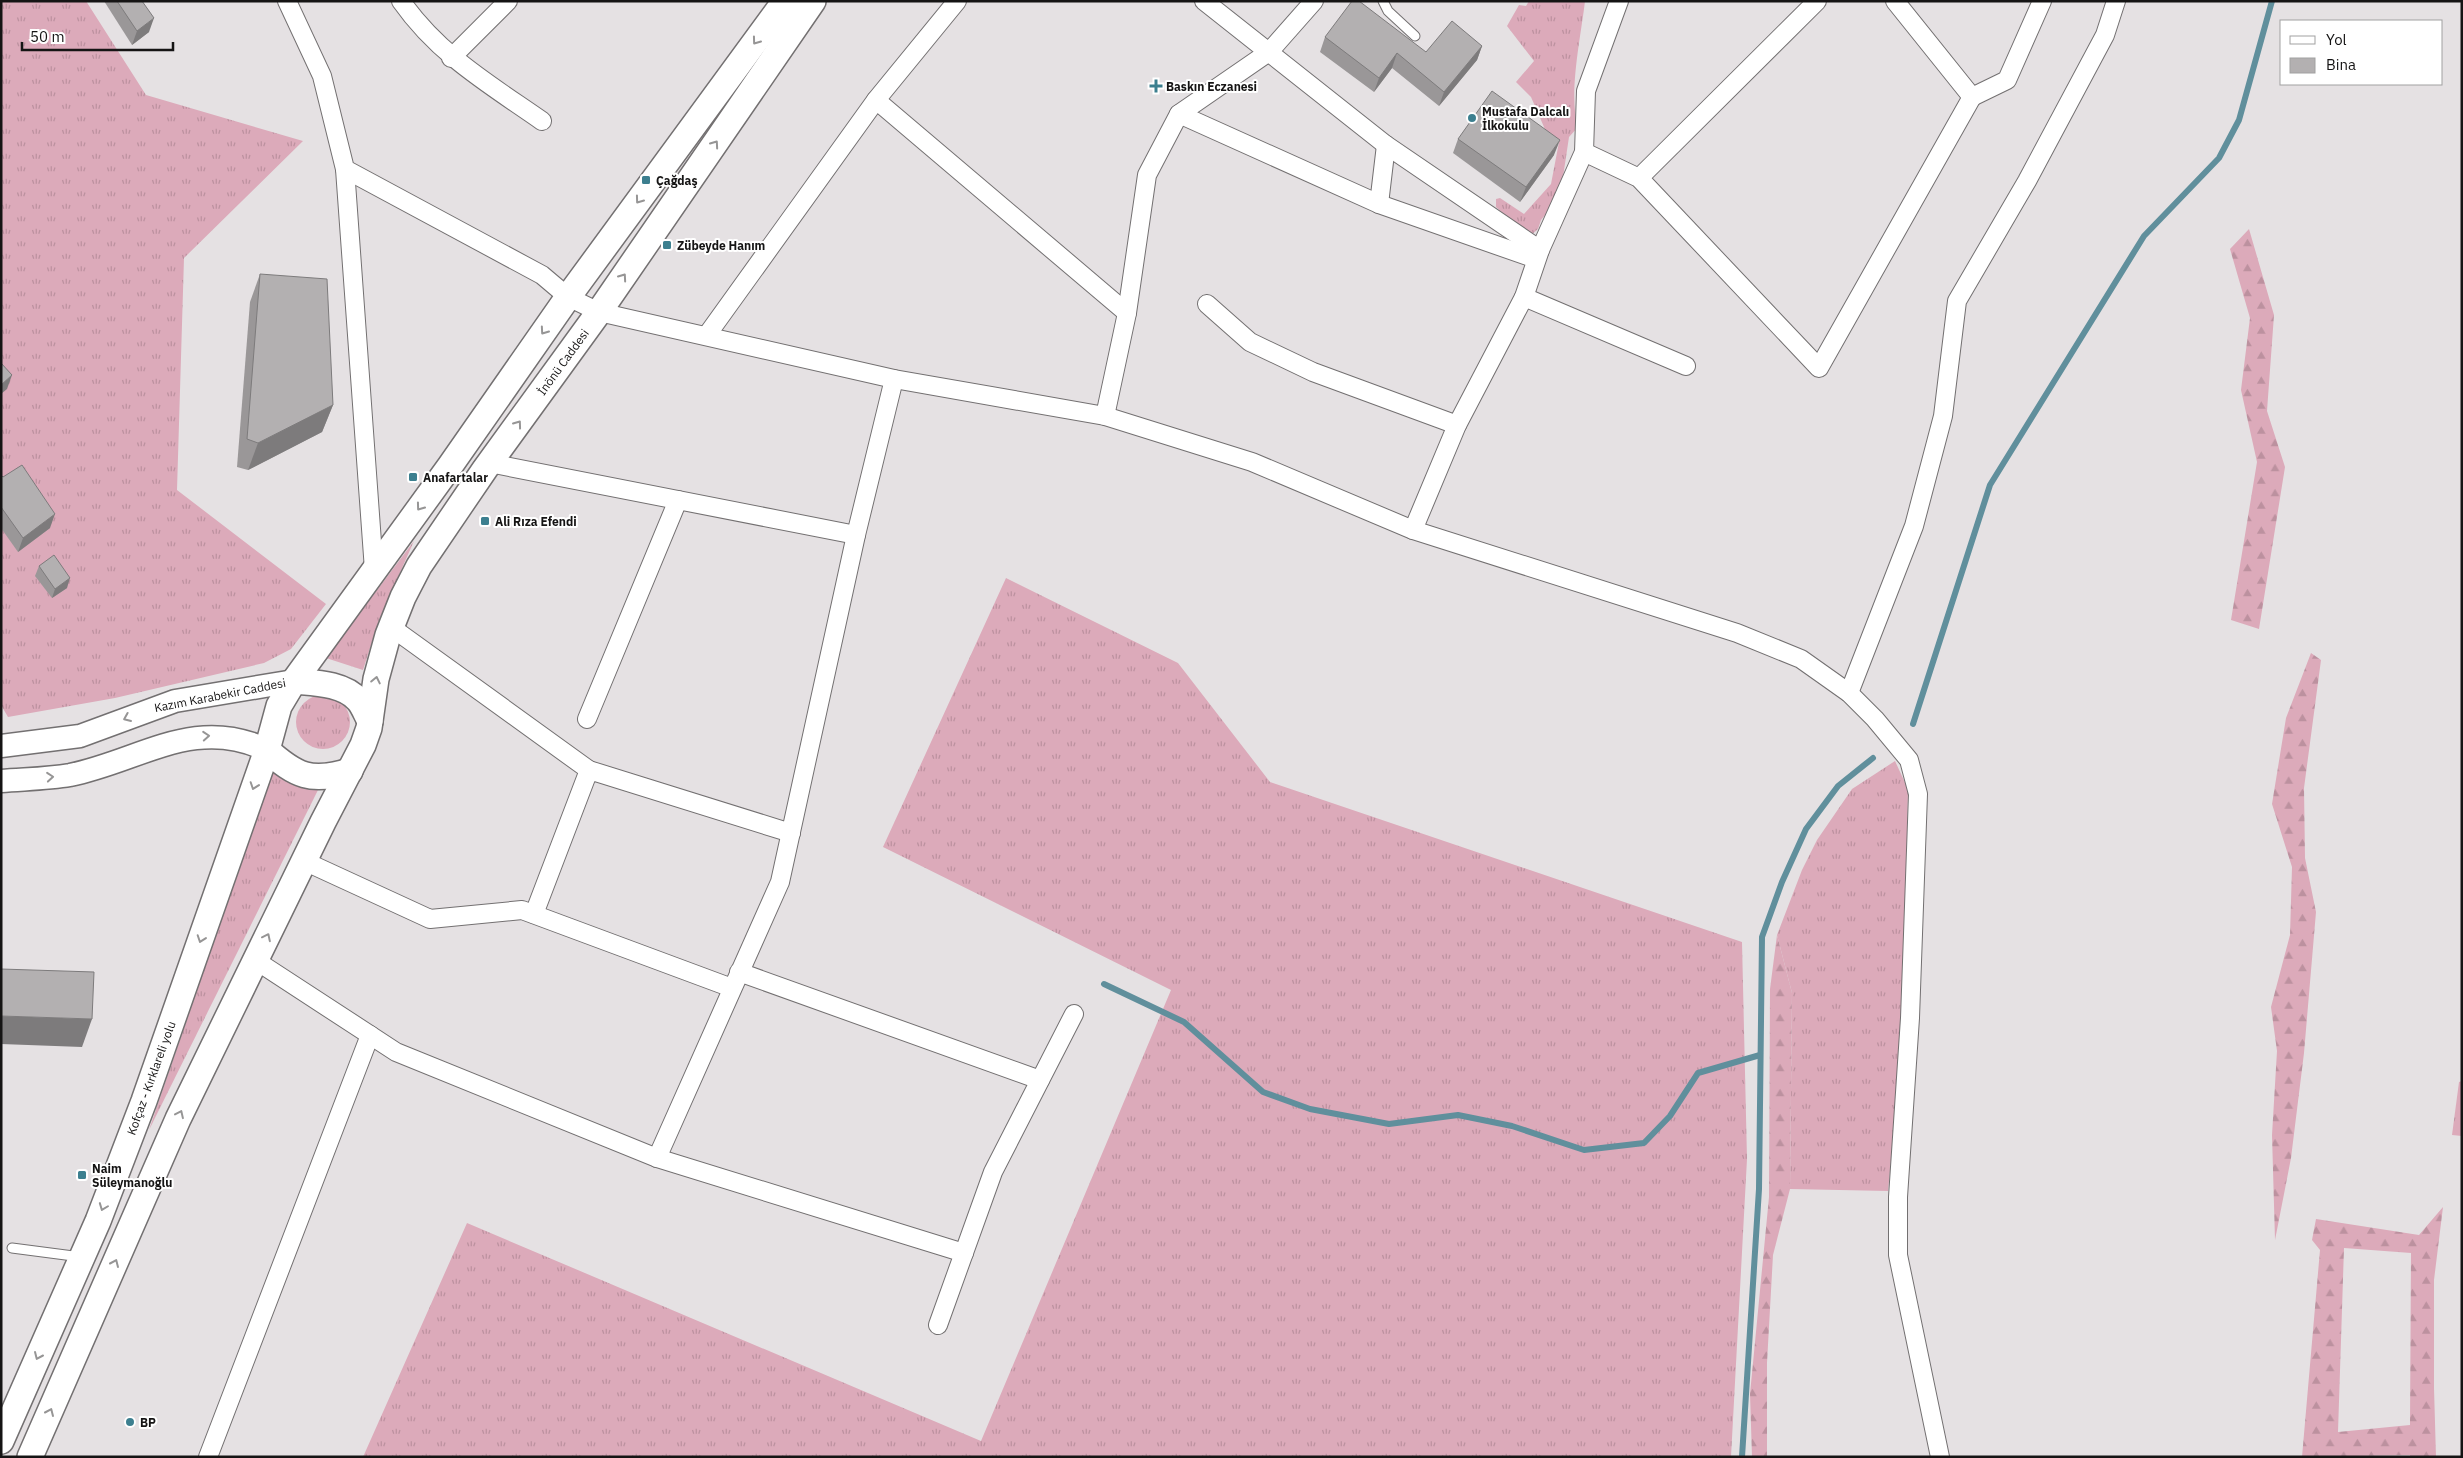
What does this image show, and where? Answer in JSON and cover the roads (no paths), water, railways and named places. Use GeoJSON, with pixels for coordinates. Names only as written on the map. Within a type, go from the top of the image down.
{"type":"FeatureCollection","features":[{"type":"Feature","properties":{"kind":"main road"},"geometry":{"type":"LineString","coordinates":[[294,681],[450,466],[568,296],[785,1]]}},
{"type":"Feature","properties":{"kind":"main road","name":"İnönü Caddesi"},"geometry":{"type":"LineString","coordinates":[[350,771],[363,745],[370,721],[376,679],[391,626],[419,566],[489,463],[599,312],[814,1]]}},
{"type":"Feature","properties":{"kind":"main road"},"geometry":{"type":"LineString","coordinates":[[294,681],[325,684],[346,692],[358,700],[370,721]]}},
{"type":"Feature","properties":{"kind":"main road","name":"Kofçaz - Kırklareli yolu"},"geometry":{"type":"LineString","coordinates":[[1,1441],[82,1257],[147,1092],[267,750],[280,706],[294,681]]}},
{"type":"Feature","properties":{"kind":"main road"},"geometry":{"type":"LineString","coordinates":[[267,750],[295,771],[315,778],[350,771]]}},
{"type":"Feature","properties":{"kind":"main road"},"geometry":{"type":"LineString","coordinates":[[30,1457],[178,1119],[350,771]]}},
{"type":"Feature","properties":{"kind":"street"},"geometry":{"type":"LineString","coordinates":[[287,1],[322,76],[345,169],[374,570]]}},
{"type":"Feature","properties":{"kind":"street"},"geometry":{"type":"LineString","coordinates":[[401,1],[418,26],[451,58],[542,122]]}},
{"type":"Feature","properties":{"kind":"street"},"geometry":{"type":"LineString","coordinates":[[451,58],[508,1]]}},
{"type":"Feature","properties":{"kind":"street"},"geometry":{"type":"LineString","coordinates":[[706,335],[876,100],[957,1]]}},
{"type":"Feature","properties":{"kind":"street"},"geometry":{"type":"LineString","coordinates":[[1204,1],[1386,144],[1538,254]]}},
{"type":"Feature","properties":{"kind":"street"},"geometry":{"type":"LineString","coordinates":[[1105,416],[1127,312],[1146,175],[1180,114],[1268,52],[1314,1]]}},
{"type":"Feature","properties":{"kind":"street"},"geometry":{"type":"LineString","coordinates":[[1413,530],[1457,425],[1524,297],[1538,254],[1584,152],[1586,91],[1619,1]]}},
{"type":"Feature","properties":{"kind":"street"},"geometry":{"type":"LineString","coordinates":[[1640,178],[1817,1]]}},
{"type":"Feature","properties":{"kind":"street"},"geometry":{"type":"LineString","coordinates":[[1895,1],[1972,97]]}},
{"type":"Feature","properties":{"kind":"street"},"geometry":{"type":"LineString","coordinates":[[1584,152],[1640,178],[1819,368],[1972,97],[2007,80],[2042,1]]}},
{"type":"Feature","properties":{"kind":"street"},"geometry":{"type":"LineString","coordinates":[[1849,693],[1914,526],[1943,416],[1957,301],[2027,181],[2105,35],[2116,1]]}},
{"type":"Feature","properties":{"kind":"street"},"geometry":{"type":"LineString","coordinates":[[876,100],[1127,312]]}},
{"type":"Feature","properties":{"kind":"street"},"geometry":{"type":"LineString","coordinates":[[1180,114],[1379,204],[1538,254]]}},
{"type":"Feature","properties":{"kind":"street"},"geometry":{"type":"LineString","coordinates":[[1379,204],[1386,144]]}},
{"type":"Feature","properties":{"kind":"street"},"geometry":{"type":"LineString","coordinates":[[345,169],[542,275],[568,296],[599,312],[894,379],[1105,416],[1252,462],[1413,530],[1737,633],[1801,659],[1849,693],[1875,719],[1909,760],[1918,794],[1910,1018],[1898,1197],[1898,1255],[1940,1457]]}},
{"type":"Feature","properties":{"kind":"street"},"geometry":{"type":"LineString","coordinates":[[1524,297],[1686,366]]}},
{"type":"Feature","properties":{"kind":"street"},"geometry":{"type":"LineString","coordinates":[[1207,304],[1250,342],[1313,372],[1457,425]]}},
{"type":"Feature","properties":{"kind":"street"},"geometry":{"type":"LineString","coordinates":[[657,1158],[780,882],[856,535],[894,379]]}},
{"type":"Feature","properties":{"kind":"street"},"geometry":{"type":"LineString","coordinates":[[489,463],[856,535]]}},
{"type":"Feature","properties":{"kind":"street"},"geometry":{"type":"LineString","coordinates":[[587,719],[678,500]]}},
{"type":"Feature","properties":{"kind":"street"},"geometry":{"type":"LineString","coordinates":[[391,626],[589,770],[791,833]]}},
{"type":"Feature","properties":{"kind":"street","name":"Kazım Karabekir Caddesi"},"geometry":{"type":"LineString","coordinates":[[1,746],[80,736],[174,702],[294,681]]}},
{"type":"Feature","properties":{"kind":"street"},"geometry":{"type":"LineString","coordinates":[[1,781],[68,775],[121,761],[174,742],[198,737],[215,736],[249,741],[267,750]]}},
{"type":"Feature","properties":{"kind":"street"},"geometry":{"type":"LineString","coordinates":[[534,914],[589,770]]}},
{"type":"Feature","properties":{"kind":"street"},"geometry":{"type":"LineString","coordinates":[[304,861],[430,919],[522,910],[1040,1080]]}},
{"type":"Feature","properties":{"kind":"street"},"geometry":{"type":"LineString","coordinates":[[255,960],[396,1052],[657,1158],[964,1253]]}},
{"type":"Feature","properties":{"kind":"street"},"geometry":{"type":"LineString","coordinates":[[938,1325],[993,1172],[1074,1014]]}},
{"type":"Feature","properties":{"kind":"street"},"geometry":{"type":"LineString","coordinates":[[208,1457],[370,1035]]}},
{"type":"Feature","properties":{"kind":"lane"},"geometry":{"type":"LineString","coordinates":[[1383,1],[1388,11],[1415,36]]}},
{"type":"Feature","properties":{"kind":"lane"},"geometry":{"type":"LineString","coordinates":[[12,1248],[82,1257]]}},
{"type":"Feature","properties":{"kind":"waterway"},"geometry":{"type":"LineString","coordinates":[[1913,724],[1990,485],[2144,236],[2219,158],[2239,120],[2272,1]]}},
{"type":"Feature","properties":{"kind":"waterway"},"geometry":{"type":"LineString","coordinates":[[1742,1457],[1759,1189],[1762,937],[1782,882],[1806,829],[1838,786],[1873,758]]}},
{"type":"Feature","properties":{"kind":"waterway"},"geometry":{"type":"LineString","coordinates":[[1104,984],[1184,1022],[1263,1092],[1310,1109],[1389,1124],[1458,1115],[1512,1126],[1584,1150],[1644,1143],[1670,1116],[1698,1073],[1760,1055]]}},
{"type":"Feature","properties":{"kind":"place","name":"Baskın Eczanesi"},"geometry":{"type":"Point","coordinates":[1156,86]}},
{"type":"Feature","properties":{"kind":"place","name":"Mustafa Dalcalı İlkokulu"},"geometry":{"type":"Point","coordinates":[1472,118]}},
{"type":"Feature","properties":{"kind":"place","name":"Çağdaş"},"geometry":{"type":"Point","coordinates":[646,180]}},
{"type":"Feature","properties":{"kind":"place","name":"Zübeyde Hanım"},"geometry":{"type":"Point","coordinates":[667,245]}},
{"type":"Feature","properties":{"kind":"place","name":"Anafartalar"},"geometry":{"type":"Point","coordinates":[413,477]}},
{"type":"Feature","properties":{"kind":"place","name":"Ali Rıza Efendi"},"geometry":{"type":"Point","coordinates":[485,521]}},
{"type":"Feature","properties":{"kind":"place","name":"Naim Süleymanoğlu"},"geometry":{"type":"Point","coordinates":[82,1175]}},
{"type":"Feature","properties":{"kind":"place","name":"BP"},"geometry":{"type":"Point","coordinates":[130,1422]}}]}
